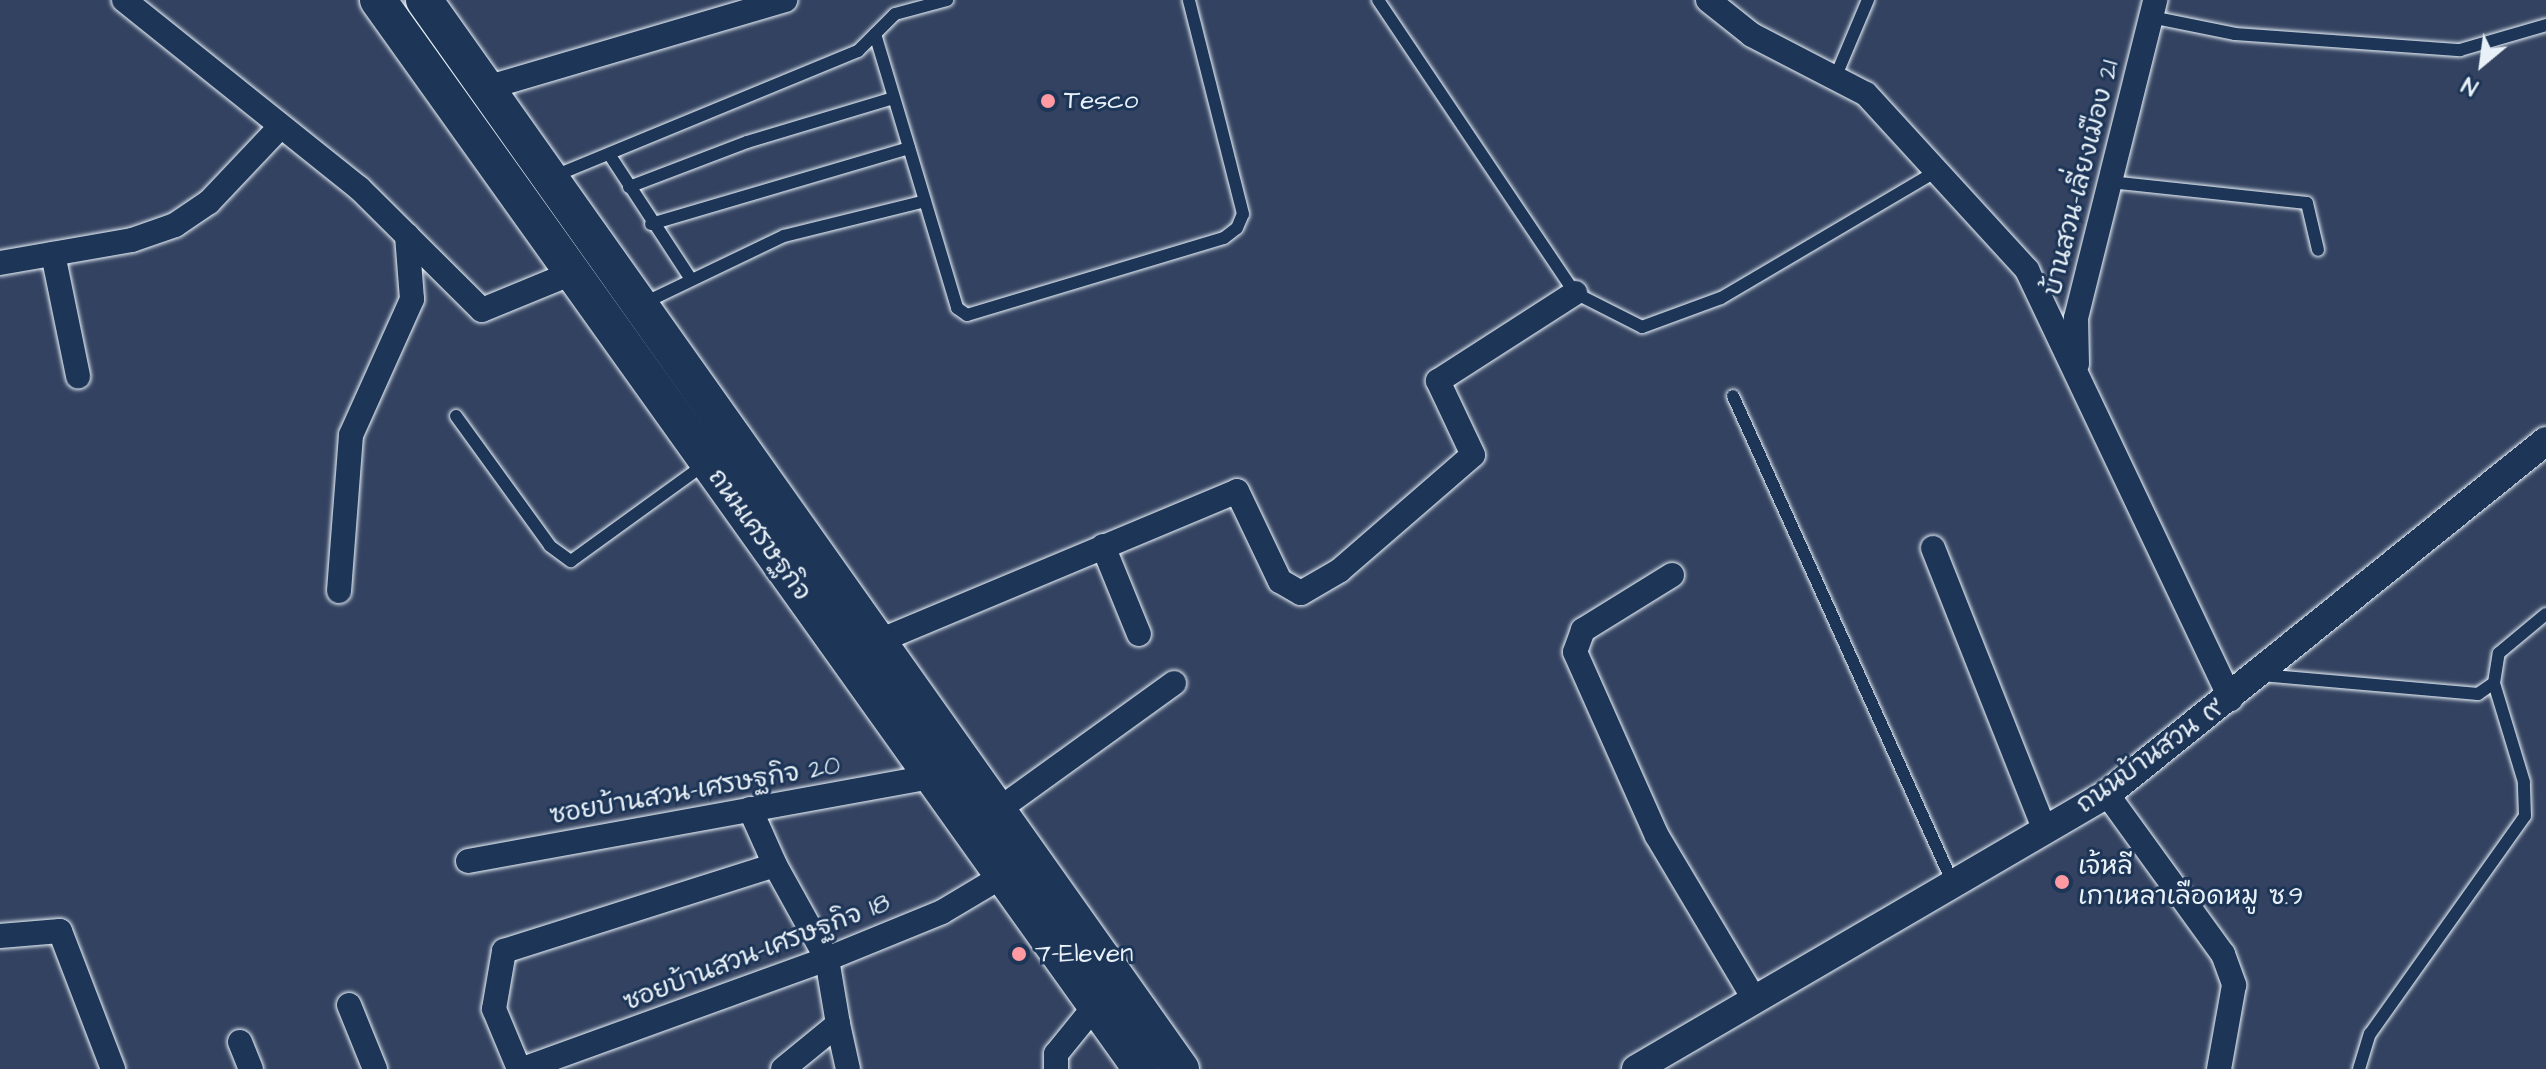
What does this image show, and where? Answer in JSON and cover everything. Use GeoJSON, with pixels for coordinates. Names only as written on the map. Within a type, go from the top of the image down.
{"type":"FeatureCollection","features":[{"type":"Feature","properties":{"kind":"main road","name":"ถนนเศรษฐกิจ"},"geometry":{"type":"LineString","coordinates":[[378,0],[1141,1069]]}},
{"type":"Feature","properties":{"kind":"main road","name":"ถนนเศรษฐกิจ"},"geometry":{"type":"LineString","coordinates":[[424,0],[1181,1069]]}},
{"type":"Feature","properties":{"kind":"main road"},"geometry":{"type":"LineString","coordinates":[[708,462],[737,441]]}},
{"type":"Feature","properties":{"kind":"street"},"geometry":{"type":"LineString","coordinates":[[124,0],[407,235],[482,310],[572,273]]}},
{"type":"Feature","properties":{"kind":"street"},"geometry":{"type":"LineString","coordinates":[[486,88],[785,0]]}},
{"type":"Feature","properties":{"kind":"street"},"geometry":{"type":"LineString","coordinates":[[1708,0],[1752,35],[1866,94],[2027,270],[2231,699]]}},
{"type":"Feature","properties":{"kind":"street","name":"บ้านสวน-เลี่ยงเมือง 21"},"geometry":{"type":"LineString","coordinates":[[2077,370],[2076,318],[2153,8]]}},
{"type":"Feature","properties":{"kind":"street"},"geometry":{"type":"LineString","coordinates":[[0,263],[53,254],[175,225],[209,202],[279,128]]}},
{"type":"Feature","properties":{"kind":"street"},"geometry":{"type":"LineString","coordinates":[[339,591],[351,435],[412,299],[407,235]]}},
{"type":"Feature","properties":{"kind":"street"},"geometry":{"type":"LineString","coordinates":[[53,254],[78,376]]}},
{"type":"Feature","properties":{"kind":"street"},"geometry":{"type":"LineString","coordinates":[[879,641],[1237,491],[1280,581],[1301,593],[1339,571],[1473,455],[1438,381],[1575,293]]}},
{"type":"Feature","properties":{"kind":"street","name":"ถนนบ้านสวน ๙"},"geometry":{"type":"LineString","coordinates":[[1636,1069],[1753,997],[2107,794],[2231,699],[2546,441]]}},
{"type":"Feature","properties":{"kind":"street"},"geometry":{"type":"LineString","coordinates":[[1103,546],[1139,634]]}},
{"type":"Feature","properties":{"kind":"street"},"geometry":{"type":"LineString","coordinates":[[1933,548],[2044,828]]}},
{"type":"Feature","properties":{"kind":"street"},"geometry":{"type":"LineString","coordinates":[[1672,575],[1583,630],[1575,652],[1657,836],[1753,997]]}},
{"type":"Feature","properties":{"kind":"street"},"geometry":{"type":"LineString","coordinates":[[998,810],[1174,683]]}},
{"type":"Feature","properties":{"kind":"street","name":"ซอยบ้านสวน-เศรษฐกิจ 20"},"geometry":{"type":"LineString","coordinates":[[468,861],[932,777]]}},
{"type":"Feature","properties":{"kind":"street"},"geometry":{"type":"LineString","coordinates":[[2107,794],[2223,954],[2234,985],[2219,1069]]}},
{"type":"Feature","properties":{"kind":"street"},"geometry":{"type":"LineString","coordinates":[[750,809],[775,865],[827,959],[848,1069]]}},
{"type":"Feature","properties":{"kind":"street"},"geometry":{"type":"LineString","coordinates":[[521,1069],[494,1009],[504,951],[775,865]]}},
{"type":"Feature","properties":{"kind":"street","name":"ซอยบ้านสวน-เศรษฐกิจ 18"},"geometry":{"type":"LineString","coordinates":[[521,1069],[827,959],[942,912],[1004,875]]}},
{"type":"Feature","properties":{"kind":"street"},"geometry":{"type":"LineString","coordinates":[[0,936],[60,931],[113,1069]]}},
{"type":"Feature","properties":{"kind":"street"},"geometry":{"type":"LineString","coordinates":[[349,1005],[375,1069]]}},
{"type":"Feature","properties":{"kind":"street"},"geometry":{"type":"LineString","coordinates":[[1056,1069],[1056,1054],[1095,1006]]}},
{"type":"Feature","properties":{"kind":"street"},"geometry":{"type":"LineString","coordinates":[[783,1069],[838,1024]]}},
{"type":"Feature","properties":{"kind":"street"},"geometry":{"type":"LineString","coordinates":[[240,1042],[251,1069]]}},
{"type":"Feature","properties":{"kind":"lane"},"geometry":{"type":"LineString","coordinates":[[550,179],[858,51],[895,14],[947,0]]}},
{"type":"Feature","properties":{"kind":"lane"},"geometry":{"type":"LineString","coordinates":[[875,34],[957,308],[967,315],[1224,238],[1243,214],[1189,0]]}},
{"type":"Feature","properties":{"kind":"lane"},"geometry":{"type":"LineString","coordinates":[[1378,0],[1575,293],[1642,327],[1721,298],[1938,170]]}},
{"type":"Feature","properties":{"kind":"lane"},"geometry":{"type":"LineString","coordinates":[[1835,78],[1868,0]]}},
{"type":"Feature","properties":{"kind":"lane"},"geometry":{"type":"LineString","coordinates":[[2153,8],[2235,34],[2460,50],[2546,25]]}},
{"type":"Feature","properties":{"kind":"lane"},"geometry":{"type":"LineString","coordinates":[[629,187],[747,142],[894,98]]}},
{"type":"Feature","properties":{"kind":"lane"},"geometry":{"type":"LineString","coordinates":[[651,224],[909,148]]}},
{"type":"Feature","properties":{"kind":"lane"},"geometry":{"type":"LineString","coordinates":[[609,154],[651,224],[690,278]]}},
{"type":"Feature","properties":{"kind":"lane"},"geometry":{"type":"LineString","coordinates":[[2110,182],[2307,203],[2318,250]]}},
{"type":"Feature","properties":{"kind":"lane"},"geometry":{"type":"LineString","coordinates":[[640,305],[690,278],[784,236],[925,201]]}},
{"type":"Feature","properties":{"kind":"lane"},"geometry":{"type":"LineString","coordinates":[[1733,396],[1952,881]]}},
{"type":"Feature","properties":{"kind":"lane"},"geometry":{"type":"LineString","coordinates":[[456,416],[550,546],[571,561],[708,462]]}},
{"type":"Feature","properties":{"kind":"lane"},"geometry":{"type":"LineString","coordinates":[[2359,1069],[2370,1034],[2525,816],[2524,782],[2494,683],[2499,653],[2546,614]]}},
{"type":"Feature","properties":{"kind":"lane"},"geometry":{"type":"LineString","coordinates":[[2260,675],[2478,694],[2494,683]]}},
{"type":"Feature","properties":{"kind":"place","name":"Tesco"},"geometry":{"type":"Point","coordinates":[1048,101]}},
{"type":"Feature","properties":{"kind":"place","name":"เจ้หลี เกาเหลาเลือดหมู ซ.9"},"geometry":{"type":"Point","coordinates":[2062,882]}},
{"type":"Feature","properties":{"kind":"place","name":"7-Eleven"},"geometry":{"type":"Point","coordinates":[1019,954]}}]}
